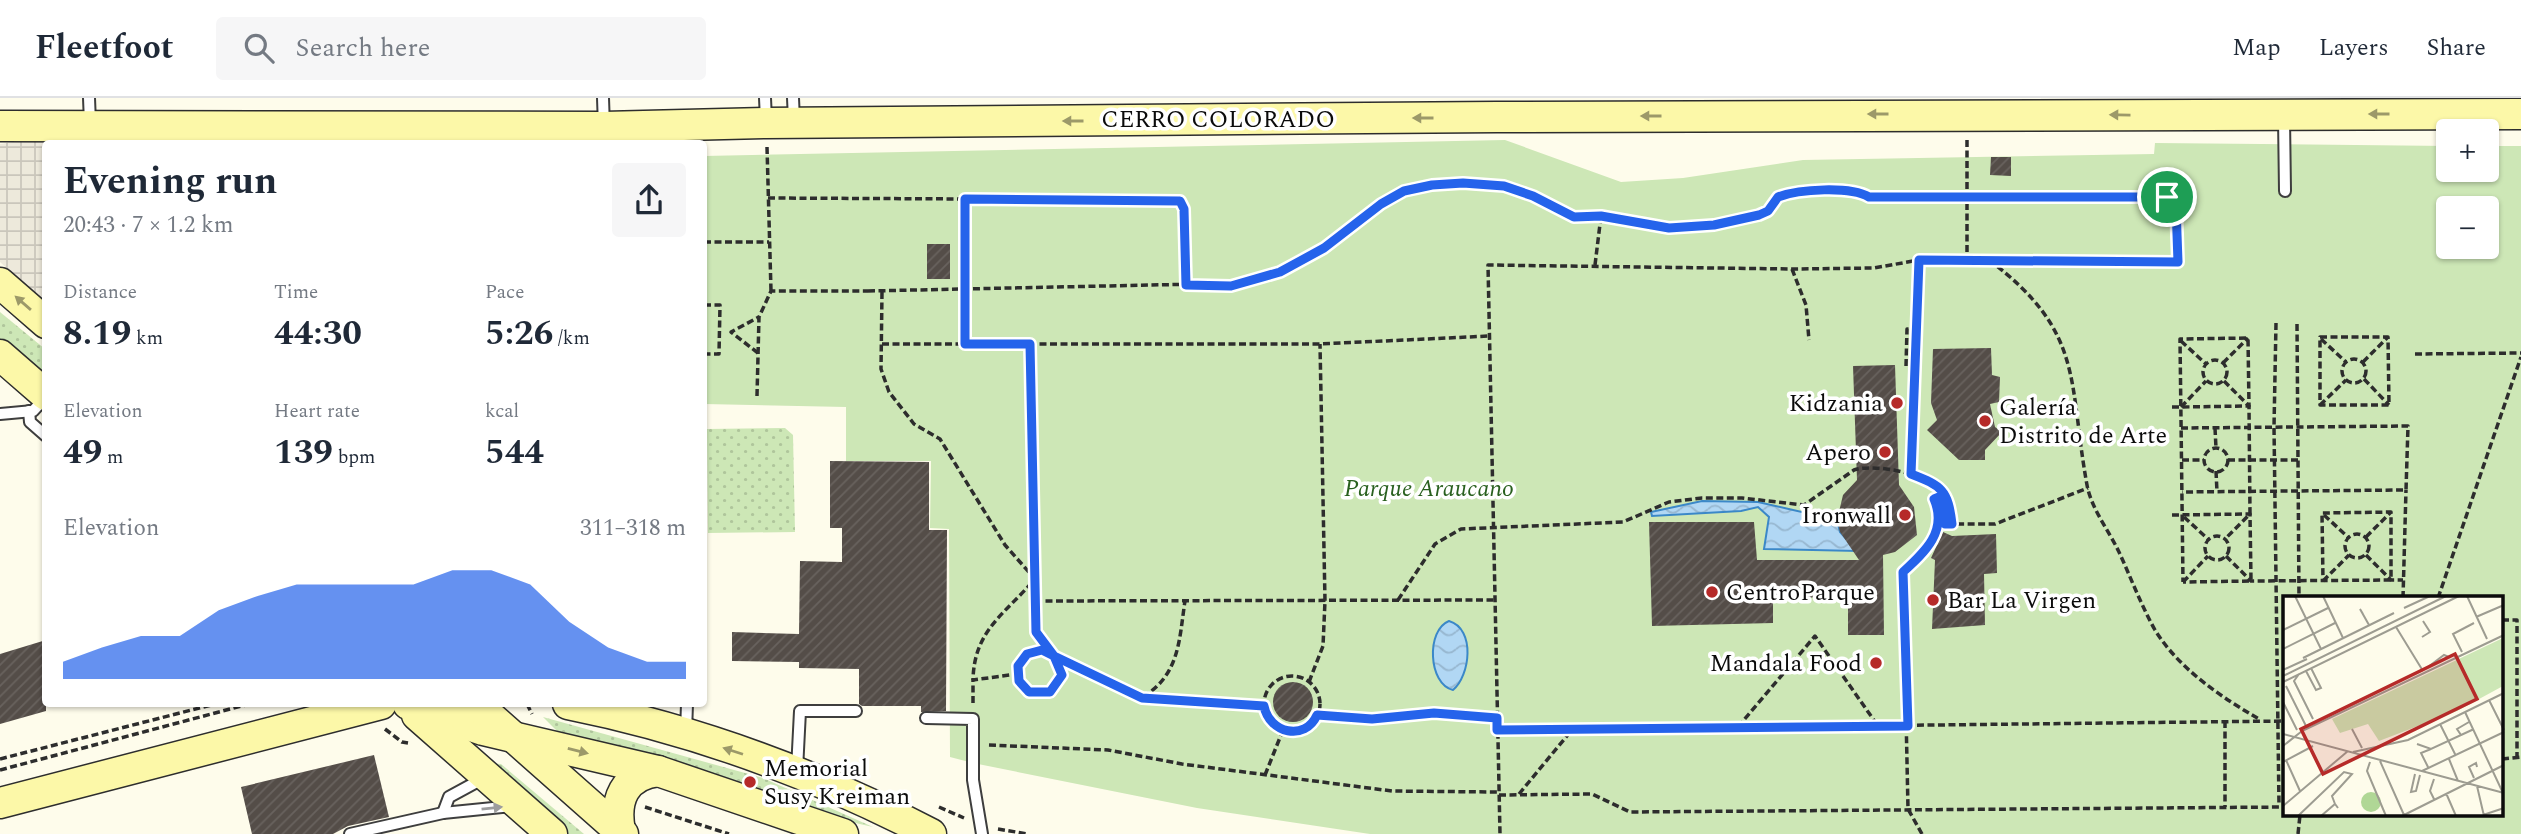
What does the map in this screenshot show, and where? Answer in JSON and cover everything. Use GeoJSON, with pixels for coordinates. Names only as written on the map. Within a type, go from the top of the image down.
{"type":"FeatureCollection","features":[{"type":"Feature","properties":{"kind":"street","name":"CERRO COLORADO"},"geometry":{"type":"LineString","coordinates":[[1,125],[89,112],[604,127],[779,110],[1966,114],[2070,110],[2284,115],[2446,106],[2521,114]]}},
{"type":"Feature","properties":{"kind":"street"},"geometry":{"type":"LineString","coordinates":[[0,284],[42,320]]}},
{"type":"Feature","properties":{"kind":"street"},"geometry":{"type":"LineString","coordinates":[[0,355],[40,401]]}},
{"type":"Feature","properties":{"kind":"street"},"geometry":{"type":"LineString","coordinates":[[0,803],[369,707]]}},
{"type":"Feature","properties":{"kind":"street"},"geometry":{"type":"LineString","coordinates":[[409,707],[552,834]]}},
{"type":"Feature","properties":{"kind":"street"},"geometry":{"type":"LineString","coordinates":[[414,707],[454,722],[658,771],[843,834]]}},
{"type":"Feature","properties":{"kind":"street"},"geometry":{"type":"LineString","coordinates":[[479,707],[621,832]]}},
{"type":"Feature","properties":{"kind":"street"},"geometry":{"type":"LineString","coordinates":[[580,707],[686,734],[797,772],[879,807],[931,834]]}},
{"type":"Feature","properties":{"kind":"street"},"geometry":{"type":"LineString","coordinates":[[621,832],[617,814],[619,798],[625,787],[645,773],[658,771]]}},
{"type":"Feature","properties":{"kind":"lane"},"geometry":{"type":"LineString","coordinates":[[603,98],[604,127]]}},
{"type":"Feature","properties":{"kind":"lane"},"geometry":{"type":"LineString","coordinates":[[2284,115],[2285,191]]}},
{"type":"Feature","properties":{"kind":"lane"},"geometry":{"type":"LineString","coordinates":[[0,414],[40,401]]}},
{"type":"Feature","properties":{"kind":"lane"},"geometry":{"type":"LineString","coordinates":[[40,401],[30,422],[42,432]]}},
{"type":"Feature","properties":{"kind":"lane"},"geometry":{"type":"LineString","coordinates":[[686,734],[687,707]]}},
{"type":"Feature","properties":{"kind":"lane"},"geometry":{"type":"LineString","coordinates":[[797,772],[800,711],[856,711]]}},
{"type":"Feature","properties":{"kind":"lane"},"geometry":{"type":"LineString","coordinates":[[926,718],[973,719],[973,779],[982,830]]}},
{"type":"Feature","properties":{"kind":"lane"},"geometry":{"type":"LineString","coordinates":[[443,813],[449,797],[487,776]]}},
{"type":"Feature","properties":{"kind":"lane"},"geometry":{"type":"LineString","coordinates":[[350,834],[443,813],[520,805]]}},
{"type":"Feature","properties":{"kind":"path"},"geometry":{"type":"LineString","coordinates":[[757,396],[759,317],[771,291],[768,198],[779,110]]}},
{"type":"Feature","properties":{"kind":"path"},"geometry":{"type":"LineString","coordinates":[[1966,114],[1967,261]]}},
{"type":"Feature","properties":{"kind":"path"},"geometry":{"type":"LineString","coordinates":[[868,291],[1246,283],[1290,268],[1324,248],[1374,208],[1416,188],[1463,183],[1504,186],[1533,196],[1574,217],[1601,216],[1686,228],[1759,215],[1768,211],[1776,198],[1788,194],[1857,190],[1869,197],[1967,194],[2154,195],[2175,202],[2178,262],[1919,260],[1874,268],[1792,269],[1488,265],[1500,834]]}},
{"type":"Feature","properties":{"kind":"path"},"geometry":{"type":"LineString","coordinates":[[768,198],[1180,201],[1184,209],[1186,285]]}},
{"type":"Feature","properties":{"kind":"path"},"geometry":{"type":"LineString","coordinates":[[965,199],[965,344]]}},
{"type":"Feature","properties":{"kind":"path"},"geometry":{"type":"LineString","coordinates":[[1595,265],[1601,216]]}},
{"type":"Feature","properties":{"kind":"path"},"geometry":{"type":"LineString","coordinates":[[707,242],[769,242]]}},
{"type":"Feature","properties":{"kind":"path"},"geometry":{"type":"LineString","coordinates":[[1911,474],[1919,260]]}},
{"type":"Feature","properties":{"kind":"path"},"geometry":{"type":"LineString","coordinates":[[1989,260],[2033,298],[2051,324],[2066,354],[2079,410],[2088,488],[2162,639],[2201,681],[2261,720]]}},
{"type":"Feature","properties":{"kind":"path"},"geometry":{"type":"LineString","coordinates":[[1792,269],[1806,305],[1809,340]]}},
{"type":"Feature","properties":{"kind":"path"},"geometry":{"type":"LineString","coordinates":[[771,291],[882,291],[881,369],[889,392],[914,424],[940,439],[1005,545],[1035,579]]}},
{"type":"Feature","properties":{"kind":"path"},"geometry":{"type":"LineString","coordinates":[[707,305],[720,305],[719,354],[707,354]]}},
{"type":"Feature","properties":{"kind":"path"},"geometry":{"type":"LineString","coordinates":[[719,333],[731,332],[759,317]]}},
{"type":"Feature","properties":{"kind":"path"},"geometry":{"type":"LineString","coordinates":[[2276,323],[2274,460],[2279,806]]}},
{"type":"Feature","properties":{"kind":"path"},"geometry":{"type":"LineString","coordinates":[[2297,324],[2299,596]]}},
{"type":"Feature","properties":{"kind":"path"},"geometry":{"type":"LineString","coordinates":[[1906,366],[1908,329],[1916,330]]}},
{"type":"Feature","properties":{"kind":"path"},"geometry":{"type":"LineString","coordinates":[[731,332],[758,353]]}},
{"type":"Feature","properties":{"kind":"path"},"geometry":{"type":"LineString","coordinates":[[882,344],[1320,344],[1489,336]]}},
{"type":"Feature","properties":{"kind":"path"},"geometry":{"type":"LineString","coordinates":[[2320,337],[2388,337]]}},
{"type":"Feature","properties":{"kind":"path"},"geometry":{"type":"LineString","coordinates":[[2320,337],[2346,362]]}},
{"type":"Feature","properties":{"kind":"path"},"geometry":{"type":"LineString","coordinates":[[2320,337],[2320,405]]}},
{"type":"Feature","properties":{"kind":"path"},"geometry":{"type":"LineString","coordinates":[[2363,362],[2388,337]]}},
{"type":"Feature","properties":{"kind":"path"},"geometry":{"type":"LineString","coordinates":[[2388,337],[2389,405]]}},
{"type":"Feature","properties":{"kind":"path"},"geometry":{"type":"LineString","coordinates":[[2180,339],[2248,338]]}},
{"type":"Feature","properties":{"kind":"path"},"geometry":{"type":"LineString","coordinates":[[2223,363],[2248,338]]}},
{"type":"Feature","properties":{"kind":"path"},"geometry":{"type":"LineString","coordinates":[[2248,338],[2251,581]]}},
{"type":"Feature","properties":{"kind":"path"},"geometry":{"type":"LineString","coordinates":[[2180,339],[2206,364]]}},
{"type":"Feature","properties":{"kind":"path"},"geometry":{"type":"LineString","coordinates":[[2180,339],[2183,582]]}},
{"type":"Feature","properties":{"kind":"path"},"geometry":{"type":"LineString","coordinates":[[1030,344],[1036,632],[1054,656],[1062,675],[1050,692],[1029,692],[1023,687],[1017,674],[1021,659],[1027,654],[1042,650],[1054,656],[1142,698],[1264,706]]}},
{"type":"Feature","properties":{"kind":"path"},"geometry":{"type":"LineString","coordinates":[[1309,682],[1323,646],[1325,601],[1320,344]]}},
{"type":"Feature","properties":{"kind":"path"},"geometry":{"type":"LineString","coordinates":[[2415,354],[2521,355],[2439,596]]}},
{"type":"Feature","properties":{"kind":"path"},"geometry":{"type":"LineString","coordinates":[[2354,358],[2363,362],[2367,368],[2364,379],[2353,383],[2346,380],[2342,371],[2346,362],[2354,358]]}},
{"type":"Feature","properties":{"kind":"path"},"geometry":{"type":"LineString","coordinates":[[2215,360],[2223,363],[2227,374],[2224,381],[2213,385],[2206,381],[2203,373],[2206,364],[2215,360]]}},
{"type":"Feature","properties":{"kind":"path"},"geometry":{"type":"LineString","coordinates":[[2364,379],[2389,405]]}},
{"type":"Feature","properties":{"kind":"path"},"geometry":{"type":"LineString","coordinates":[[2320,405],[2346,380]]}},
{"type":"Feature","properties":{"kind":"path"},"geometry":{"type":"LineString","coordinates":[[2180,407],[2206,381]]}},
{"type":"Feature","properties":{"kind":"path"},"geometry":{"type":"LineString","coordinates":[[2224,381],[2249,406]]}},
{"type":"Feature","properties":{"kind":"path"},"geometry":{"type":"LineString","coordinates":[[2320,405],[2389,405]]}},
{"type":"Feature","properties":{"kind":"path"},"geometry":{"type":"LineString","coordinates":[[2172,407],[2249,406]]}},
{"type":"Feature","properties":{"kind":"path"},"geometry":{"type":"LineString","coordinates":[[2181,428],[2408,426],[2403,596]]}},
{"type":"Feature","properties":{"kind":"path"},"geometry":{"type":"LineString","coordinates":[[2215,428],[2216,448]]}},
{"type":"Feature","properties":{"kind":"path"},"geometry":{"type":"LineString","coordinates":[[2216,448],[2223,451],[2228,460],[2225,467],[2216,471],[2209,470],[2204,460],[2206,453],[2216,448]]}},
{"type":"Feature","properties":{"kind":"path"},"geometry":{"type":"LineString","coordinates":[[2181,460],[2204,460]]}},
{"type":"Feature","properties":{"kind":"path"},"geometry":{"type":"LineString","coordinates":[[2228,460],[2298,460]]}},
{"type":"Feature","properties":{"kind":"path"},"geometry":{"type":"LineString","coordinates":[[1398,600],[1435,544],[1461,529],[1623,522],[1669,502],[1702,498],[1804,505],[1858,468],[1911,474],[1933,483],[1947,495],[1952,524]]}},
{"type":"Feature","properties":{"kind":"path"},"geometry":{"type":"LineString","coordinates":[[2216,471],[2217,492]]}},
{"type":"Feature","properties":{"kind":"path"},"geometry":{"type":"LineString","coordinates":[[1922,834],[1908,809],[1903,572],[1923,554],[1935,538],[1940,512],[1934,499],[1939,497],[1945,511],[1945,524],[1995,524],[2088,488]]}},
{"type":"Feature","properties":{"kind":"path"},"geometry":{"type":"LineString","coordinates":[[2182,492],[2406,490]]}},
{"type":"Feature","properties":{"kind":"path"},"geometry":{"type":"LineString","coordinates":[[2390,512],[2392,580]]}},
{"type":"Feature","properties":{"kind":"path"},"geometry":{"type":"LineString","coordinates":[[2322,513],[2390,512]]}},
{"type":"Feature","properties":{"kind":"path"},"geometry":{"type":"LineString","coordinates":[[2366,537],[2390,512]]}},
{"type":"Feature","properties":{"kind":"path"},"geometry":{"type":"LineString","coordinates":[[2322,513],[2323,581]]}},
{"type":"Feature","properties":{"kind":"path"},"geometry":{"type":"LineString","coordinates":[[2322,513],[2349,538]]}},
{"type":"Feature","properties":{"kind":"path"},"geometry":{"type":"LineString","coordinates":[[2172,515],[2250,514]]}},
{"type":"Feature","properties":{"kind":"path"},"geometry":{"type":"LineString","coordinates":[[2225,539],[2250,514]]}},
{"type":"Feature","properties":{"kind":"path"},"geometry":{"type":"LineString","coordinates":[[2182,516],[2208,539]]}},
{"type":"Feature","properties":{"kind":"path"},"geometry":{"type":"LineString","coordinates":[[2357,534],[2366,537],[2370,548],[2366,555],[2356,559],[2348,555],[2345,547],[2349,538],[2357,534]]}},
{"type":"Feature","properties":{"kind":"path"},"geometry":{"type":"LineString","coordinates":[[2217,535],[2225,539],[2229,549],[2226,556],[2219,559],[2208,556],[2205,548],[2208,539],[2217,535]]}},
{"type":"Feature","properties":{"kind":"path"},"geometry":{"type":"LineString","coordinates":[[2323,581],[2348,555]]}},
{"type":"Feature","properties":{"kind":"path"},"geometry":{"type":"LineString","coordinates":[[2366,555],[2392,580]]}},
{"type":"Feature","properties":{"kind":"path"},"geometry":{"type":"LineString","coordinates":[[2183,582],[2208,556]]}},
{"type":"Feature","properties":{"kind":"path"},"geometry":{"type":"LineString","coordinates":[[2226,556],[2251,581]]}},
{"type":"Feature","properties":{"kind":"path"},"geometry":{"type":"LineString","coordinates":[[973,719],[973,655],[979,642],[1035,579]]}},
{"type":"Feature","properties":{"kind":"path"},"geometry":{"type":"LineString","coordinates":[[2183,582],[2403,580]]}},
{"type":"Feature","properties":{"kind":"path"},"geometry":{"type":"LineString","coordinates":[[1035,601],[1494,600]]}},
{"type":"Feature","properties":{"kind":"path"},"geometry":{"type":"LineString","coordinates":[[1142,698],[1162,683],[1172,669],[1185,601]]}},
{"type":"Feature","properties":{"kind":"path"},"geometry":{"type":"LineString","coordinates":[[2504,620],[2517,620],[2519,758]]}},
{"type":"Feature","properties":{"kind":"path"},"geometry":{"type":"LineString","coordinates":[[1738,727],[1815,636],[1878,726]]}},
{"type":"Feature","properties":{"kind":"path"},"geometry":{"type":"LineString","coordinates":[[973,680],[1017,674]]}},
{"type":"Feature","properties":{"kind":"path"},"geometry":{"type":"LineString","coordinates":[[1292,677],[1309,682],[1319,697],[1317,715],[1306,728],[1283,730],[1270,721],[1264,706],[1265,697],[1275,682],[1292,677]]}},
{"type":"Feature","properties":{"kind":"path"},"geometry":{"type":"LineString","coordinates":[[0,759],[203,707]]}},
{"type":"Feature","properties":{"kind":"path"},"geometry":{"type":"LineString","coordinates":[[0,770],[238,707]]}},
{"type":"Feature","properties":{"kind":"path"},"geometry":{"type":"LineString","coordinates":[[1317,715],[1372,719],[1434,713],[1497,718]]}},
{"type":"Feature","properties":{"kind":"path"},"geometry":{"type":"LineString","coordinates":[[2225,721],[2225,807]]}},
{"type":"Feature","properties":{"kind":"path"},"geometry":{"type":"LineString","coordinates":[[1497,730],[2283,721]]}},
{"type":"Feature","properties":{"kind":"path"},"geometry":{"type":"LineString","coordinates":[[1265,775],[1283,730]]}},
{"type":"Feature","properties":{"kind":"path"},"geometry":{"type":"LineString","coordinates":[[1519,794],[1571,730]]}},
{"type":"Feature","properties":{"kind":"path"},"geometry":{"type":"LineString","coordinates":[[973,744],[1108,750],[1265,775],[1392,791],[1592,794],[1630,812],[2283,807]]}},
{"type":"Feature","properties":{"kind":"path"},"geometry":{"type":"LineString","coordinates":[[2298,834],[2300,816]]}},
{"type":"Feature","properties":{"kind":"path"},"geometry":{"type":"LineString","coordinates":[[982,830],[1028,834]]}},
{"type":"Feature","properties":{"kind":"green space","name":"Parque Araucano"},"geometry":{"type":"Polygon","coordinates":[[[1505,140],[1621,182],[1683,178],[1803,160],[2154,154],[2155,143],[2436,146],[2436,182],[2499,182],[2499,146],[2521,146],[2521,834],[1370,834],[1197,808],[973,763],[950,757],[949,529],[930,528],[931,461],[846,461],[846,407],[707,404],[707,156],[1505,140]]]}},
{"type":"Feature","properties":{"kind":"green space"},"geometry":{"type":"Polygon","coordinates":[[[0,312],[42,347],[42,378],[0,341],[0,312]]]}},
{"type":"Feature","properties":{"kind":"green space"},"geometry":{"type":"Polygon","coordinates":[[[785,428],[793,435],[795,532],[708,533],[707,429],[785,428]]]}},
{"type":"Feature","properties":{"kind":"green space"},"geometry":{"type":"Polygon","coordinates":[[[543,717],[763,778],[873,827],[807,812],[565,739],[543,717]]]}},
{"type":"Feature","properties":{"kind":"green space"},"geometry":{"type":"Polygon","coordinates":[[[489,763],[501,764],[584,834],[554,834],[489,763]]]}},
{"type":"Feature","properties":{"kind":"shaded area"},"geometry":{"type":"Polygon","coordinates":[[[39,138],[42,141],[42,301],[0,262],[0,144],[39,138]]]}},
{"type":"Feature","properties":{"kind":"water"},"geometry":{"type":"Polygon","coordinates":[[[1702,501],[1758,502],[1837,520],[1840,532],[1857,551],[1764,549],[1769,517],[1758,507],[1741,511],[1652,516],[1651,512],[1702,501]]]}},
{"type":"Feature","properties":{"kind":"water"},"geometry":{"type":"Polygon","coordinates":[[[1449,621],[1463,633],[1468,653],[1463,674],[1453,690],[1445,686],[1439,678],[1433,657],[1436,635],[1449,621]]]}},
{"type":"Feature","properties":{"kind":"building"},"geometry":{"type":"Polygon","coordinates":[[[1991,157],[2011,157],[2011,176],[1990,175],[1991,157]]]}},
{"type":"Feature","properties":{"kind":"building"},"geometry":{"type":"Polygon","coordinates":[[[927,244],[950,244],[950,279],[927,279],[927,244]]]}},
{"type":"Feature","properties":{"kind":"building"},"geometry":{"type":"Polygon","coordinates":[[[1991,348],[1992,375],[2000,377],[1999,402],[1990,404],[1995,427],[2002,432],[1985,450],[1985,460],[1959,460],[1927,430],[1937,420],[1931,403],[1933,349],[1991,348]]]}},
{"type":"Feature","properties":{"kind":"building"},"geometry":{"type":"Polygon","coordinates":[[[1895,365],[1899,485],[1914,507],[1917,535],[1895,552],[1883,555],[1884,635],[1848,635],[1848,597],[1773,598],[1773,623],[1652,626],[1649,522],[1754,522],[1757,560],[1859,560],[1840,532],[1837,520],[1843,495],[1857,480],[1853,366],[1895,365]]]}},
{"type":"Feature","properties":{"kind":"building"},"geometry":{"type":"Polygon","coordinates":[[[830,461],[929,462],[929,530],[947,530],[946,711],[921,712],[921,706],[862,706],[859,704],[859,669],[799,668],[799,662],[732,661],[732,632],[799,634],[800,561],[842,562],[842,528],[830,528],[830,461]]]}},
{"type":"Feature","properties":{"kind":"building"},"geometry":{"type":"Polygon","coordinates":[[[1943,532],[1952,536],[1996,534],[1997,573],[1984,574],[1985,625],[1932,629],[1935,560],[1931,558],[1943,532]]]}},
{"type":"Feature","properties":{"kind":"building"},"geometry":{"type":"Polygon","coordinates":[[[42,641],[42,707],[46,707],[46,711],[0,724],[0,654],[42,641]]]}},
{"type":"Feature","properties":{"kind":"building"},"geometry":{"type":"Polygon","coordinates":[[[1293,682],[1301,683],[1307,688],[1312,694],[1312,710],[1307,716],[1301,721],[1293,722],[1285,721],[1279,716],[1274,710],[1273,702],[1274,694],[1279,688],[1285,683],[1293,682]]]}},
{"type":"Feature","properties":{"kind":"building"},"geometry":{"type":"Polygon","coordinates":[[[374,755],[389,817],[348,826],[333,834],[252,834],[241,787],[374,755]]]}},
{"type":"Feature","properties":{"kind":"place","name":"Kidzania"},"geometry":{"type":"Point","coordinates":[1897,403]}},
{"type":"Feature","properties":{"kind":"place","name":"Galería Distrito de Arte"},"geometry":{"type":"Point","coordinates":[1985,421]}},
{"type":"Feature","properties":{"kind":"place","name":"Apero"},"geometry":{"type":"Point","coordinates":[1885,452]}},
{"type":"Feature","properties":{"kind":"place","name":"Ironwall"},"geometry":{"type":"Point","coordinates":[1905,515]}},
{"type":"Feature","properties":{"kind":"place","name":"CentroParque"},"geometry":{"type":"Point","coordinates":[1712,592]}},
{"type":"Feature","properties":{"kind":"place","name":"Bar La Virgen"},"geometry":{"type":"Point","coordinates":[1933,600]}},
{"type":"Feature","properties":{"kind":"place","name":"Mandala Food"},"geometry":{"type":"Point","coordinates":[1876,663]}},
{"type":"Feature","properties":{"kind":"place","name":"Memorial Susy Kreiman"},"geometry":{"type":"Point","coordinates":[750,782]}},
{"type":"Feature","properties":{"kind":"route"},"geometry":{"type":"LineString","coordinates":[[2167,197],[1967,194],[1869,197],[1857,190],[1804,192],[1776,198],[1768,211],[1759,215],[1714,225],[1669,228],[1601,216],[1574,217],[1533,196],[1504,186],[1449,183],[1404,191],[1367,213],[1324,248],[1299,263],[1280,272],[1231,286],[1186,285],[1184,209],[1180,201],[965,199],[965,344],[1030,344],[1036,632],[1054,656],[1042,650],[1027,654],[1018,666],[1019,681],[1029,692],[1037,694],[1044,694],[1056,688],[1062,675],[1059,662],[1054,656],[1142,698],[1264,706],[1266,714],[1276,727],[1291,732],[1314,723],[1317,715],[1372,719],[1434,713],[1497,718],[1497,730],[1908,726],[1903,572],[1923,554],[1935,538],[1940,512],[1934,499],[1939,497],[1945,511],[1945,524],[1952,524],[1947,495],[1933,483],[1911,474],[1919,260],[2178,262],[2176,206],[2175,202],[2167,197]]}}]}
